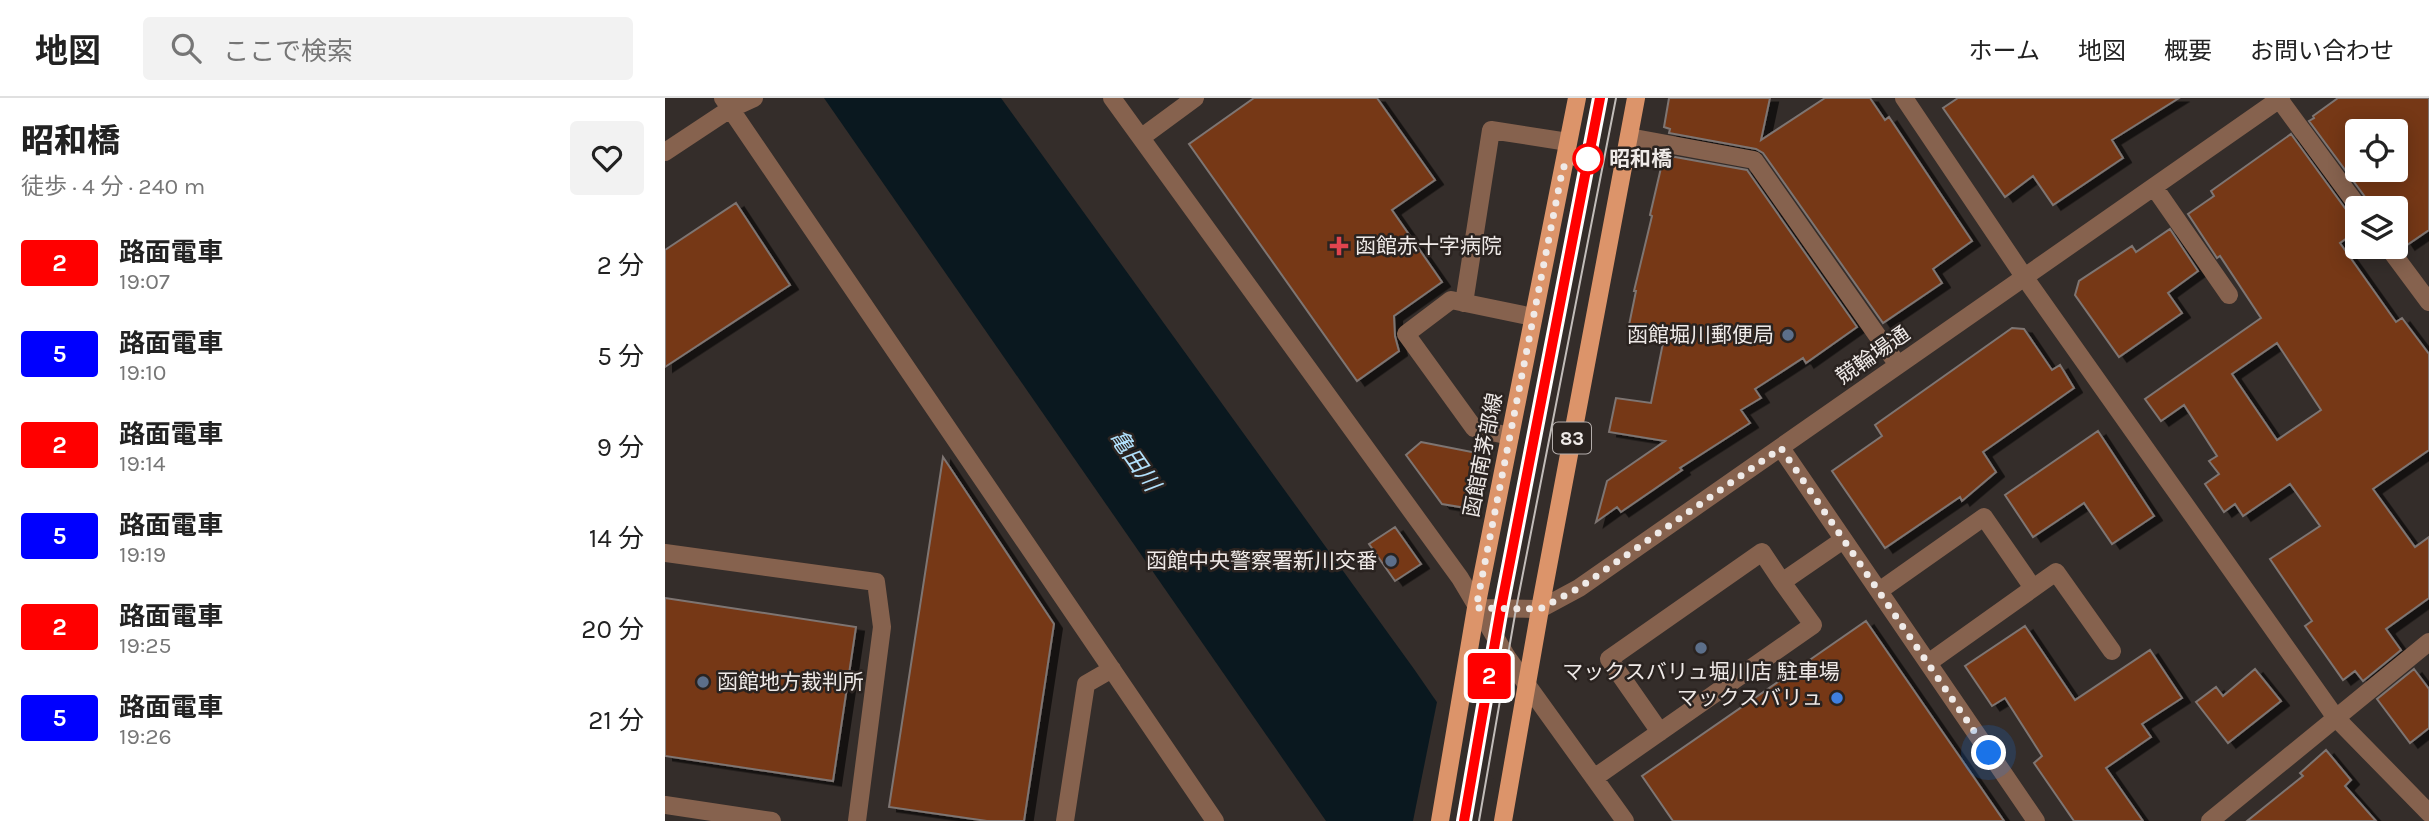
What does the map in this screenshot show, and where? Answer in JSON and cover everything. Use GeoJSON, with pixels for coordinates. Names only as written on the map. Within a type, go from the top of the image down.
{"type":"FeatureCollection","features":[{"type":"Feature","properties":{"kind":"main road","name":"函館南茅部線"},"geometry":{"type":"LineString","coordinates":[[1440,821],[1476,608],[1577,98]]}},
{"type":"Feature","properties":{"kind":"main road","name":"83"},"geometry":{"type":"LineString","coordinates":[[1503,821],[1636,98]]}},
{"type":"Feature","properties":{"kind":"street"},"geometry":{"type":"LineString","coordinates":[[665,152],[726,104],[754,98]]}},
{"type":"Feature","properties":{"kind":"street"},"geometry":{"type":"LineString","coordinates":[[1112,98],[1460,578],[1476,608],[1527,684],[1625,821]]}},
{"type":"Feature","properties":{"kind":"street"},"geometry":{"type":"LineString","coordinates":[[1142,137],[1195,98]]}},
{"type":"Feature","properties":{"kind":"street"},"geometry":{"type":"LineString","coordinates":[[1904,98],[2025,278],[2336,718],[2429,813]]}},
{"type":"Feature","properties":{"kind":"street"},"geometry":{"type":"LineString","coordinates":[[2280,99],[2350,196]]}},
{"type":"Feature","properties":{"kind":"street","name":"競輪場通"},"geometry":{"type":"LineString","coordinates":[[1476,608],[1540,609],[1579,588],[2280,99]]}},
{"type":"Feature","properties":{"kind":"street"},"geometry":{"type":"LineString","coordinates":[[726,104],[1215,821]]}},
{"type":"Feature","properties":{"kind":"street"},"geometry":{"type":"LineString","coordinates":[[1464,303],[1491,130],[1568,142]]}},
{"type":"Feature","properties":{"kind":"street"},"geometry":{"type":"LineString","coordinates":[[1629,137],[1755,160],[1898,365]]}},
{"type":"Feature","properties":{"kind":"street"},"geometry":{"type":"LineString","coordinates":[[2154,187],[2229,295]]}},
{"type":"Feature","properties":{"kind":"street"},"geometry":{"type":"LineString","coordinates":[[2397,259],[2429,302]]}},
{"type":"Feature","properties":{"kind":"street"},"geometry":{"type":"LineString","coordinates":[[1510,436],[1474,428],[1406,334],[1451,300],[1533,317]]}},
{"type":"Feature","properties":{"kind":"street"},"geometry":{"type":"LineString","coordinates":[[1781,448],[2036,821]]}},
{"type":"Feature","properties":{"kind":"street"},"geometry":{"type":"LineString","coordinates":[[1879,592],[1984,517],[2033,588]]}},
{"type":"Feature","properties":{"kind":"street"},"geometry":{"type":"LineString","coordinates":[[1783,582],[1843,540]]}},
{"type":"Feature","properties":{"kind":"street"},"geometry":{"type":"LineString","coordinates":[[1594,778],[1660,732],[1813,625],[1762,552],[1609,659],[1660,732]]}},
{"type":"Feature","properties":{"kind":"street"},"geometry":{"type":"LineString","coordinates":[[665,553],[876,582],[882,627],[857,821]]}},
{"type":"Feature","properties":{"kind":"street"},"geometry":{"type":"LineString","coordinates":[[1928,663],[2056,572],[2112,651]]}},
{"type":"Feature","properties":{"kind":"street"},"geometry":{"type":"LineString","coordinates":[[2210,821],[2429,642]]}},
{"type":"Feature","properties":{"kind":"street"},"geometry":{"type":"LineString","coordinates":[[1065,821],[1086,684],[1112,669]]}},
{"type":"Feature","properties":{"kind":"street"},"geometry":{"type":"LineString","coordinates":[[665,805],[728,818],[772,821]]}},
{"type":"Feature","properties":{"kind":"water","name":"亀田川"},"geometry":{"type":"Polygon","coordinates":[[[824,98],[1001,98],[1414,669],[1519,821],[1326,821],[824,98]]]}},
{"type":"Feature","properties":{"kind":"pier"},"geometry":{"type":"Polygon","coordinates":[[[1438,697],[1521,819],[1522,821],[1413,821],[1438,697]]]}},
{"type":"Feature","properties":{"kind":"building","name":"函館赤十字病院"},"geometry":{"type":"Polygon","coordinates":[[[1254,98],[1377,98],[1435,180],[1392,210],[1442,282],[1394,316],[1399,351],[1357,381],[1189,144],[1254,98]]]}},
{"type":"Feature","properties":{"kind":"building"},"geometry":{"type":"Polygon","coordinates":[[[1669,98],[1770,98],[1761,140],[1825,98],[1870,98],[1885,120],[1889,117],[1972,241],[1933,269],[1942,283],[1883,323],[1763,153],[1756,149],[1669,133],[1670,129],[1664,127],[1669,98]]]}},
{"type":"Feature","properties":{"kind":"building"},"geometry":{"type":"Polygon","coordinates":[[[1958,98],[2179,98],[2112,140],[2123,158],[2053,205],[2033,176],[2005,197],[1943,108],[1958,98]]]}},
{"type":"Feature","properties":{"kind":"building"},"geometry":{"type":"Polygon","coordinates":[[[2338,98],[2429,98],[2429,230],[2408,244],[2408,196],[2364,196],[2354,182],[2408,182],[2408,119],[2345,119],[2345,170],[2309,121],[2313,116],[2338,98]]]}},
{"type":"Feature","properties":{"kind":"building"},"geometry":{"type":"Polygon","coordinates":[[[2291,134],[2345,208],[2345,239],[2340,243],[2345,250],[2345,259],[2351,259],[2396,322],[2402,318],[2429,354],[2429,450],[2373,489],[2415,547],[2429,537],[2429,598],[2386,629],[2401,650],[2363,681],[2355,671],[2343,680],[2305,626],[2312,621],[2270,559],[2320,526],[2290,484],[2243,516],[2235,504],[2224,512],[2205,484],[2219,474],[2209,461],[2217,456],[2184,405],[2161,421],[2145,399],[2261,318],[2188,214],[2214,196],[2211,191],[2291,134]],[[2277,343],[2232,374],[2277,440],[2321,410],[2277,343]]]}},
{"type":"Feature","properties":{"kind":"building"},"geometry":{"type":"Polygon","coordinates":[[[1664,155],[1747,170],[1857,327],[1806,363],[1803,358],[1755,389],[1761,398],[1741,410],[1750,423],[1680,468],[1682,470],[1621,512],[1617,507],[1596,522],[1607,481],[1665,441],[1609,432],[1616,398],[1651,403],[1664,338],[1628,330],[1664,155]]]}},
{"type":"Feature","properties":{"kind":"building"},"geometry":{"type":"Polygon","coordinates":[[[736,203],[790,285],[665,367],[665,250],[736,203]]]}},
{"type":"Feature","properties":{"kind":"building"},"geometry":{"type":"Polygon","coordinates":[[[2170,229],[2198,271],[2168,293],[2182,313],[2119,357],[2075,295],[2079,281],[2132,246],[2136,252],[2170,229]]]}},
{"type":"Feature","properties":{"kind":"building"},"geometry":{"type":"Polygon","coordinates":[[[2012,328],[2024,329],[2052,370],[2060,365],[2074,388],[1983,452],[1996,472],[1962,501],[1960,497],[1885,548],[1832,471],[1882,436],[1875,425],[2012,328]]]}},
{"type":"Feature","properties":{"kind":"building"},"geometry":{"type":"Polygon","coordinates":[[[2098,431],[2154,516],[2112,544],[2084,503],[2033,537],[2005,495],[2098,431]]]}},
{"type":"Feature","properties":{"kind":"building"},"geometry":{"type":"Polygon","coordinates":[[[1421,442],[1477,453],[1466,508],[1442,504],[1406,455],[1421,442]]]}},
{"type":"Feature","properties":{"kind":"building"},"geometry":{"type":"Polygon","coordinates":[[[943,457],[1054,624],[1024,821],[987,821],[889,807],[943,457]]]}},
{"type":"Feature","properties":{"kind":"building"},"geometry":{"type":"Polygon","coordinates":[[[1395,527],[1421,564],[1395,581],[1369,544],[1395,527]]]}},
{"type":"Feature","properties":{"kind":"building"},"geometry":{"type":"Polygon","coordinates":[[[665,598],[856,627],[833,781],[665,756],[665,598]]]}},
{"type":"Feature","properties":{"kind":"building","name":"マックスバリュ"},"geometry":{"type":"Polygon","coordinates":[[[1866,621],[2004,821],[1673,821],[1642,776],[1866,621]]]}},
{"type":"Feature","properties":{"kind":"building"},"geometry":{"type":"Polygon","coordinates":[[[2025,626],[2075,700],[2150,650],[2182,698],[2142,724],[2151,737],[2106,768],[2143,821],[2074,821],[2034,763],[2042,756],[2005,698],[1992,706],[1965,666],[2025,626]]]}},
{"type":"Feature","properties":{"kind":"building"},"geometry":{"type":"Polygon","coordinates":[[[2255,669],[2281,701],[2228,743],[2196,702],[2216,687],[2223,696],[2255,669]]]}},
{"type":"Feature","properties":{"kind":"building"},"geometry":{"type":"Polygon","coordinates":[[[2414,669],[2429,689],[2429,728],[2410,743],[2377,699],[2414,669]]]}},
{"type":"Feature","properties":{"kind":"building"},"geometry":{"type":"Polygon","coordinates":[[[2326,750],[2351,780],[2345,786],[2376,821],[2247,821],[2303,776],[2300,773],[2326,750]]]}},
{"type":"Feature","properties":{"kind":"tram line"},"geometry":{"type":"LineString","coordinates":[[1464,821],[1501,608],[1600,98]]}},
{"type":"Feature","properties":{"kind":"tram line","name":"2"},"geometry":{"type":"LineString","coordinates":[[1464,821],[1501,608],[1600,98]]}},
{"type":"Feature","properties":{"kind":"tram line"},"geometry":{"type":"LineString","coordinates":[[1479,821],[1516,609],[1616,98]]}},
{"type":"Feature","properties":{"kind":"place","name":"昭和橋"},"geometry":{"type":"Point","coordinates":[1588,159]}},
{"type":"Feature","properties":{"kind":"place","name":"函館赤十字病院"},"geometry":{"type":"Point","coordinates":[1339,246]}},
{"type":"Feature","properties":{"kind":"place","name":"函館堀川郵便局"},"geometry":{"type":"Point","coordinates":[1788,335]}},
{"type":"Feature","properties":{"kind":"place","name":"函館中央警察署新川交番"},"geometry":{"type":"Point","coordinates":[1391,561]}},
{"type":"Feature","properties":{"kind":"place","name":"マックスバリュ堀川店 駐車場"},"geometry":{"type":"Point","coordinates":[1701,648]}},
{"type":"Feature","properties":{"kind":"place","name":"函館地方裁判所"},"geometry":{"type":"Point","coordinates":[703,682]}},
{"type":"Feature","properties":{"kind":"place","name":"マックスバリュ"},"geometry":{"type":"Point","coordinates":[1837,698]}},
{"type":"Feature","properties":{"kind":"route"},"geometry":{"type":"LineString","coordinates":[[1588,159],[1563,167],[1476,608],[1540,609],[1579,588],[1781,448],[1989,753]]}}]}
